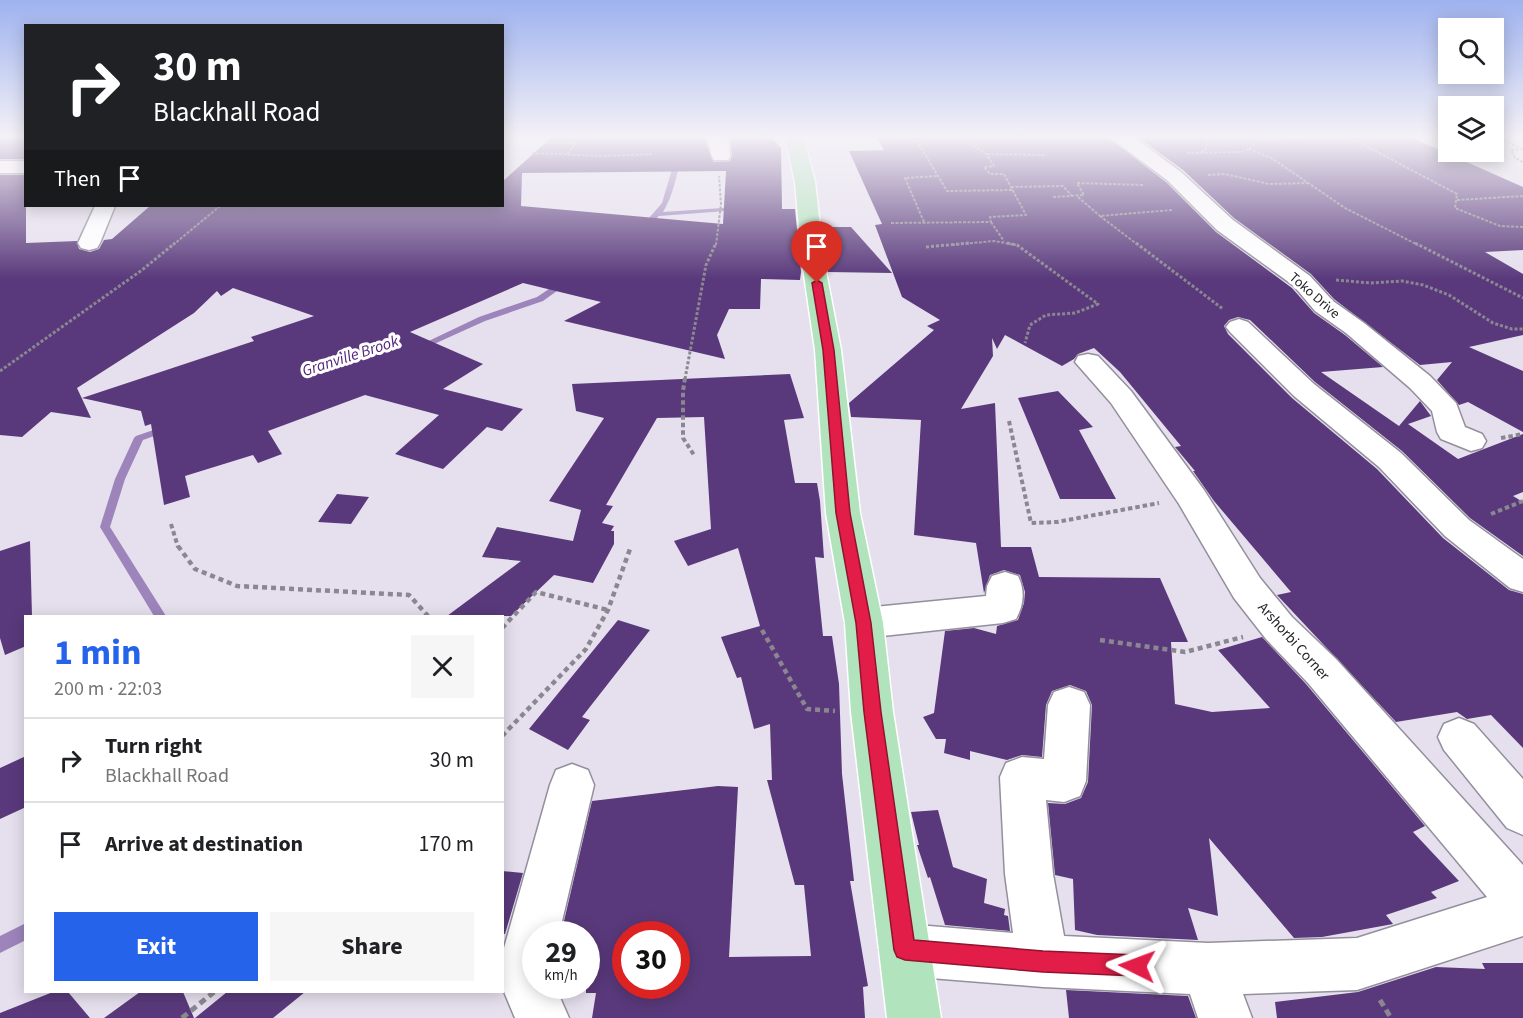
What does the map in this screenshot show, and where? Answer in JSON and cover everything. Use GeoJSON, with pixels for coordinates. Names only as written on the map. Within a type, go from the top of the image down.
{"type":"FeatureCollection","features":[{"type":"Feature","properties":{"kind":"main road"},"geometry":{"type":"LineString","coordinates":[[805,184],[813,261],[828,350],[843,513],[864,623],[872,712],[914,1018]]}},
{"type":"Feature","properties":{"kind":"street","name":"Toko Drive"},"geometry":{"type":"LineString","coordinates":[[1185,184],[1225,225],[1302,281],[1324,306],[1355,328],[1420,382],[1446,409],[1452,432],[1471,441]]}},
{"type":"Feature","properties":{"kind":"street"},"geometry":{"type":"LineString","coordinates":[[89,243],[105,207]]}},
{"type":"Feature","properties":{"kind":"street"},"geometry":{"type":"LineString","coordinates":[[1239,327],[1304,390],[1390,460],[1457,528],[1523,578]]}},
{"type":"Feature","properties":{"kind":"street","name":"Arshorbi Corner"},"geometry":{"type":"LineString","coordinates":[[1088,362],[1121,398],[1192,498],[1247,588],[1279,628],[1322,670],[1523,902]]}},
{"type":"Feature","properties":{"kind":"street"},"geometry":{"type":"LineString","coordinates":[[864,623],[1004,609],[1005,586]]}},
{"type":"Feature","properties":{"kind":"street"},"geometry":{"type":"LineString","coordinates":[[1043,961],[1029,874],[1022,777],[1064,781],[1069,705]]}},
{"type":"Feature","properties":{"kind":"street"},"geometry":{"type":"LineString","coordinates":[[1459,737],[1523,813]]}},
{"type":"Feature","properties":{"kind":"street"},"geometry":{"type":"LineString","coordinates":[[542,1018],[523,974],[572,785]]}},
{"type":"Feature","properties":{"kind":"street"},"geometry":{"type":"LineString","coordinates":[[905,950],[1043,961],[1208,969],[1357,964],[1523,911]]}},
{"type":"Feature","properties":{"kind":"street"},"geometry":{"type":"LineString","coordinates":[[1208,969],[1225,1018]]}},
{"type":"Feature","properties":{"kind":"path"},"geometry":{"type":"LineString","coordinates":[[694,455],[683,438],[683,391],[706,265],[718,240],[721,204],[718,184]]}},
{"type":"Feature","properties":{"kind":"path"},"geometry":{"type":"LineString","coordinates":[[907,184],[924,222]]}},
{"type":"Feature","properties":{"kind":"path"},"geometry":{"type":"LineString","coordinates":[[943,184],[947,191],[1063,186],[1073,196]]}},
{"type":"Feature","properties":{"kind":"path"},"geometry":{"type":"LineString","coordinates":[[1004,241],[990,217],[1026,215],[1009,184]]}},
{"type":"Feature","properties":{"kind":"path"},"geometry":{"type":"LineString","coordinates":[[1053,197],[1084,195],[1077,184]]}},
{"type":"Feature","properties":{"kind":"path"},"geometry":{"type":"LineString","coordinates":[[1310,184],[1345,208],[1523,298]]}},
{"type":"Feature","properties":{"kind":"path"},"geometry":{"type":"LineString","coordinates":[[1437,184],[1457,194],[1455,208],[1500,226],[1523,227]]}},
{"type":"Feature","properties":{"kind":"path"},"geometry":{"type":"LineString","coordinates":[[1078,196],[1100,216],[1227,311],[1239,327]]}},
{"type":"Feature","properties":{"kind":"path"},"geometry":{"type":"LineString","coordinates":[[1457,200],[1523,196]]}},
{"type":"Feature","properties":{"kind":"path"},"geometry":{"type":"LineString","coordinates":[[0,371],[142,270],[219,207]]}},
{"type":"Feature","properties":{"kind":"path"},"geometry":{"type":"LineString","coordinates":[[1100,216],[1208,207]]}},
{"type":"Feature","properties":{"kind":"path"},"geometry":{"type":"LineString","coordinates":[[891,223],[991,222]]}},
{"type":"Feature","properties":{"kind":"path"},"geometry":{"type":"LineString","coordinates":[[926,247],[1004,241],[1017,245],[1098,304],[1075,313],[1046,315],[1030,325],[1025,343]]}},
{"type":"Feature","properties":{"kind":"path"},"geometry":{"type":"LineString","coordinates":[[1328,281],[1348,278],[1369,284],[1396,281],[1420,284],[1451,296],[1473,312],[1510,330],[1523,329]]}},
{"type":"Feature","properties":{"kind":"path"},"geometry":{"type":"LineString","coordinates":[[1009,420],[1031,523],[1057,522],[1141,505],[1192,498]]}},
{"type":"Feature","properties":{"kind":"path"},"geometry":{"type":"LineString","coordinates":[[171,524],[179,549],[195,569],[237,586],[409,595],[427,615]]}},
{"type":"Feature","properties":{"kind":"path"},"geometry":{"type":"LineString","coordinates":[[504,734],[586,649],[608,610],[630,549]]}},
{"type":"Feature","properties":{"kind":"path"},"geometry":{"type":"LineString","coordinates":[[504,626],[536,592],[608,610]]}},
{"type":"Feature","properties":{"kind":"path"},"geometry":{"type":"LineString","coordinates":[[1100,640],[1185,652],[1279,628]]}},
{"type":"Feature","properties":{"kind":"path"},"geometry":{"type":"LineString","coordinates":[[762,630],[807,709],[872,712]]}},
{"type":"Feature","properties":{"kind":"path"},"geometry":{"type":"LineString","coordinates":[[182,1018],[213,993]]}},
{"type":"Feature","properties":{"kind":"building"},"geometry":{"type":"Polygon","coordinates":[[[0,184],[24,184],[26,243],[77,241],[79,249],[90,252],[99,249],[104,240],[112,239],[149,207],[504,207],[504,184],[522,184],[521,206],[723,224],[725,184],[782,184],[782,209],[795,209],[801,272],[800,280],[761,279],[760,309],[729,309],[717,335],[725,359],[564,321],[601,302],[523,283],[410,332],[483,364],[443,389],[523,409],[502,431],[487,427],[443,469],[395,454],[439,415],[365,395],[268,431],[282,454],[258,463],[253,455],[185,476],[190,497],[164,505],[151,424],[145,426],[141,411],[82,398],[254,341],[251,337],[314,316],[233,288],[221,296],[217,291],[194,313],[77,388],[91,418],[51,412],[22,437],[0,435],[0,184]]]}},
{"type":"Feature","properties":{"kind":"building"},"geometry":{"type":"Polygon","coordinates":[[[864,184],[1168,184],[1216,232],[1292,288],[1314,313],[1383,367],[1321,372],[1399,426],[1420,401],[1431,416],[1408,424],[1458,459],[1523,434],[1523,492],[1513,496],[1523,502],[1523,556],[1470,518],[1402,451],[1315,382],[1250,320],[1238,317],[1229,320],[1224,326],[1228,334],[1292,398],[1377,469],[1443,538],[1509,590],[1523,594],[1523,748],[1491,715],[1467,719],[1457,712],[1396,722],[1277,595],[1291,592],[1214,501],[1193,471],[1195,471],[1175,447],[1181,446],[1120,372],[1094,348],[1078,354],[1062,366],[1005,335],[997,349],[992,338],[993,356],[961,409],[995,403],[1001,547],[1031,547],[1039,577],[1160,578],[1188,642],[1171,642],[1175,704],[1212,712],[1270,708],[1218,650],[1262,637],[1306,684],[1425,826],[1413,832],[1459,881],[1431,892],[1437,898],[1386,915],[1393,924],[1322,937],[1294,938],[1209,838],[1218,916],[1188,908],[1198,940],[1097,935],[1075,930],[1073,879],[1055,875],[1048,803],[1065,804],[1081,798],[1088,782],[1092,705],[1086,691],[1070,685],[1052,691],[1046,705],[1042,757],[1022,755],[1007,760],[970,751],[970,760],[944,753],[946,739],[936,739],[923,717],[934,713],[945,631],[974,628],[996,634],[997,626],[1018,620],[1025,592],[1020,575],[1004,570],[990,575],[984,593],[976,543],[914,535],[921,420],[851,417],[849,403],[934,330],[927,326],[940,320],[902,297],[875,225],[882,224],[864,184]]]}},
{"type":"Feature","properties":{"kind":"building"},"geometry":{"type":"Polygon","coordinates":[[[1197,184],[1515,184],[1523,187],[1523,250],[1485,252],[1523,274],[1523,335],[1469,347],[1523,371],[1523,432],[1468,402],[1459,405],[1437,380],[1452,362],[1420,365],[1334,299],[1311,274],[1234,218],[1197,184]]]}},
{"type":"Feature","properties":{"kind":"building"},"geometry":{"type":"Polygon","coordinates":[[[822,227],[851,227],[892,273],[828,272],[822,227]]]}},
{"type":"Feature","properties":{"kind":"building"},"geometry":{"type":"Polygon","coordinates":[[[790,374],[804,418],[784,420],[795,483],[817,483],[820,501],[824,558],[815,557],[823,636],[832,636],[839,684],[842,774],[854,881],[850,881],[868,986],[863,987],[865,1018],[592,1018],[595,999],[600,999],[600,921],[564,921],[592,801],[718,786],[738,787],[729,957],[811,956],[804,885],[795,885],[767,780],[772,780],[770,724],[754,729],[741,677],[737,678],[721,637],[760,626],[738,548],[688,566],[674,541],[711,529],[704,417],[657,418],[606,505],[613,506],[602,523],[614,526],[611,531],[614,531],[614,544],[593,583],[554,575],[511,616],[448,615],[521,561],[482,557],[497,527],[573,541],[581,510],[549,501],[604,418],[576,411],[572,384],[790,374]]]}},
{"type":"Feature","properties":{"kind":"building"},"geometry":{"type":"Polygon","coordinates":[[[1058,391],[1093,427],[1079,430],[1116,499],[1060,499],[1018,398],[1058,391]]]}},
{"type":"Feature","properties":{"kind":"building"},"geometry":{"type":"Polygon","coordinates":[[[337,494],[369,497],[351,524],[318,522],[337,494]]]}},
{"type":"Feature","properties":{"kind":"building"},"geometry":{"type":"Polygon","coordinates":[[[30,541],[32,615],[24,615],[24,647],[5,655],[0,638],[0,551],[30,541]]]}},
{"type":"Feature","properties":{"kind":"building"},"geometry":{"type":"Polygon","coordinates":[[[618,620],[650,630],[582,717],[590,720],[568,750],[529,729],[618,620]]]}},
{"type":"Feature","properties":{"kind":"building"},"geometry":{"type":"Polygon","coordinates":[[[24,757],[24,808],[0,819],[0,768],[24,757]]]}},
{"type":"Feature","properties":{"kind":"building"},"geometry":{"type":"Polygon","coordinates":[[[938,810],[953,867],[987,879],[984,903],[1005,909],[1004,915],[1008,916],[1010,931],[945,925],[917,845],[919,845],[911,812],[938,810]]]}},
{"type":"Feature","properties":{"kind":"building"},"geometry":{"type":"Polygon","coordinates":[[[504,871],[523,873],[505,934],[504,871]]]}},
{"type":"Feature","properties":{"kind":"building"},"geometry":{"type":"Polygon","coordinates":[[[1482,963],[1523,963],[1523,1018],[1277,1018],[1275,1002],[1358,992],[1436,967],[1485,969],[1482,963]]]}},
{"type":"Feature","properties":{"kind":"building"},"geometry":{"type":"Polygon","coordinates":[[[1066,990],[1188,996],[1196,1018],[1069,1018],[1066,990]]]}},
{"type":"Feature","properties":{"kind":"building"},"geometry":{"type":"Polygon","coordinates":[[[50,993],[69,993],[90,1018],[0,1018],[0,1013],[50,993]]]}},
{"type":"Feature","properties":{"kind":"building"},"geometry":{"type":"Polygon","coordinates":[[[139,993],[183,993],[194,1018],[104,1018],[139,993]]]}},
{"type":"Feature","properties":{"kind":"building"},"geometry":{"type":"Polygon","coordinates":[[[226,993],[304,993],[273,1018],[195,1018],[226,993]]]}},
{"type":"Feature","properties":{"kind":"waterway","name":"Granville Brook"},"geometry":{"type":"LineString","coordinates":[[645,226],[661,210],[672,184]]}},
{"type":"Feature","properties":{"kind":"waterway"},"geometry":{"type":"LineString","coordinates":[[660,214],[737,209]]}},
{"type":"Feature","properties":{"kind":"waterway","name":"Granville Brook"},"geometry":{"type":"LineString","coordinates":[[420,347],[482,319],[540,299],[564,283]]}},
{"type":"Feature","properties":{"kind":"waterway","name":"Granville Brook"},"geometry":{"type":"LineString","coordinates":[[159,615],[105,527],[120,479],[139,438],[165,429]]}},
{"type":"Feature","properties":{"kind":"waterway","name":"Granville Brook"},"geometry":{"type":"LineString","coordinates":[[0,945],[24,932]]}},
{"type":"Feature","properties":{"kind":"route"},"geometry":{"type":"LineString","coordinates":[[817,283],[828,350],[843,513],[864,623],[872,712],[905,950],[1137,966]]}}]}
